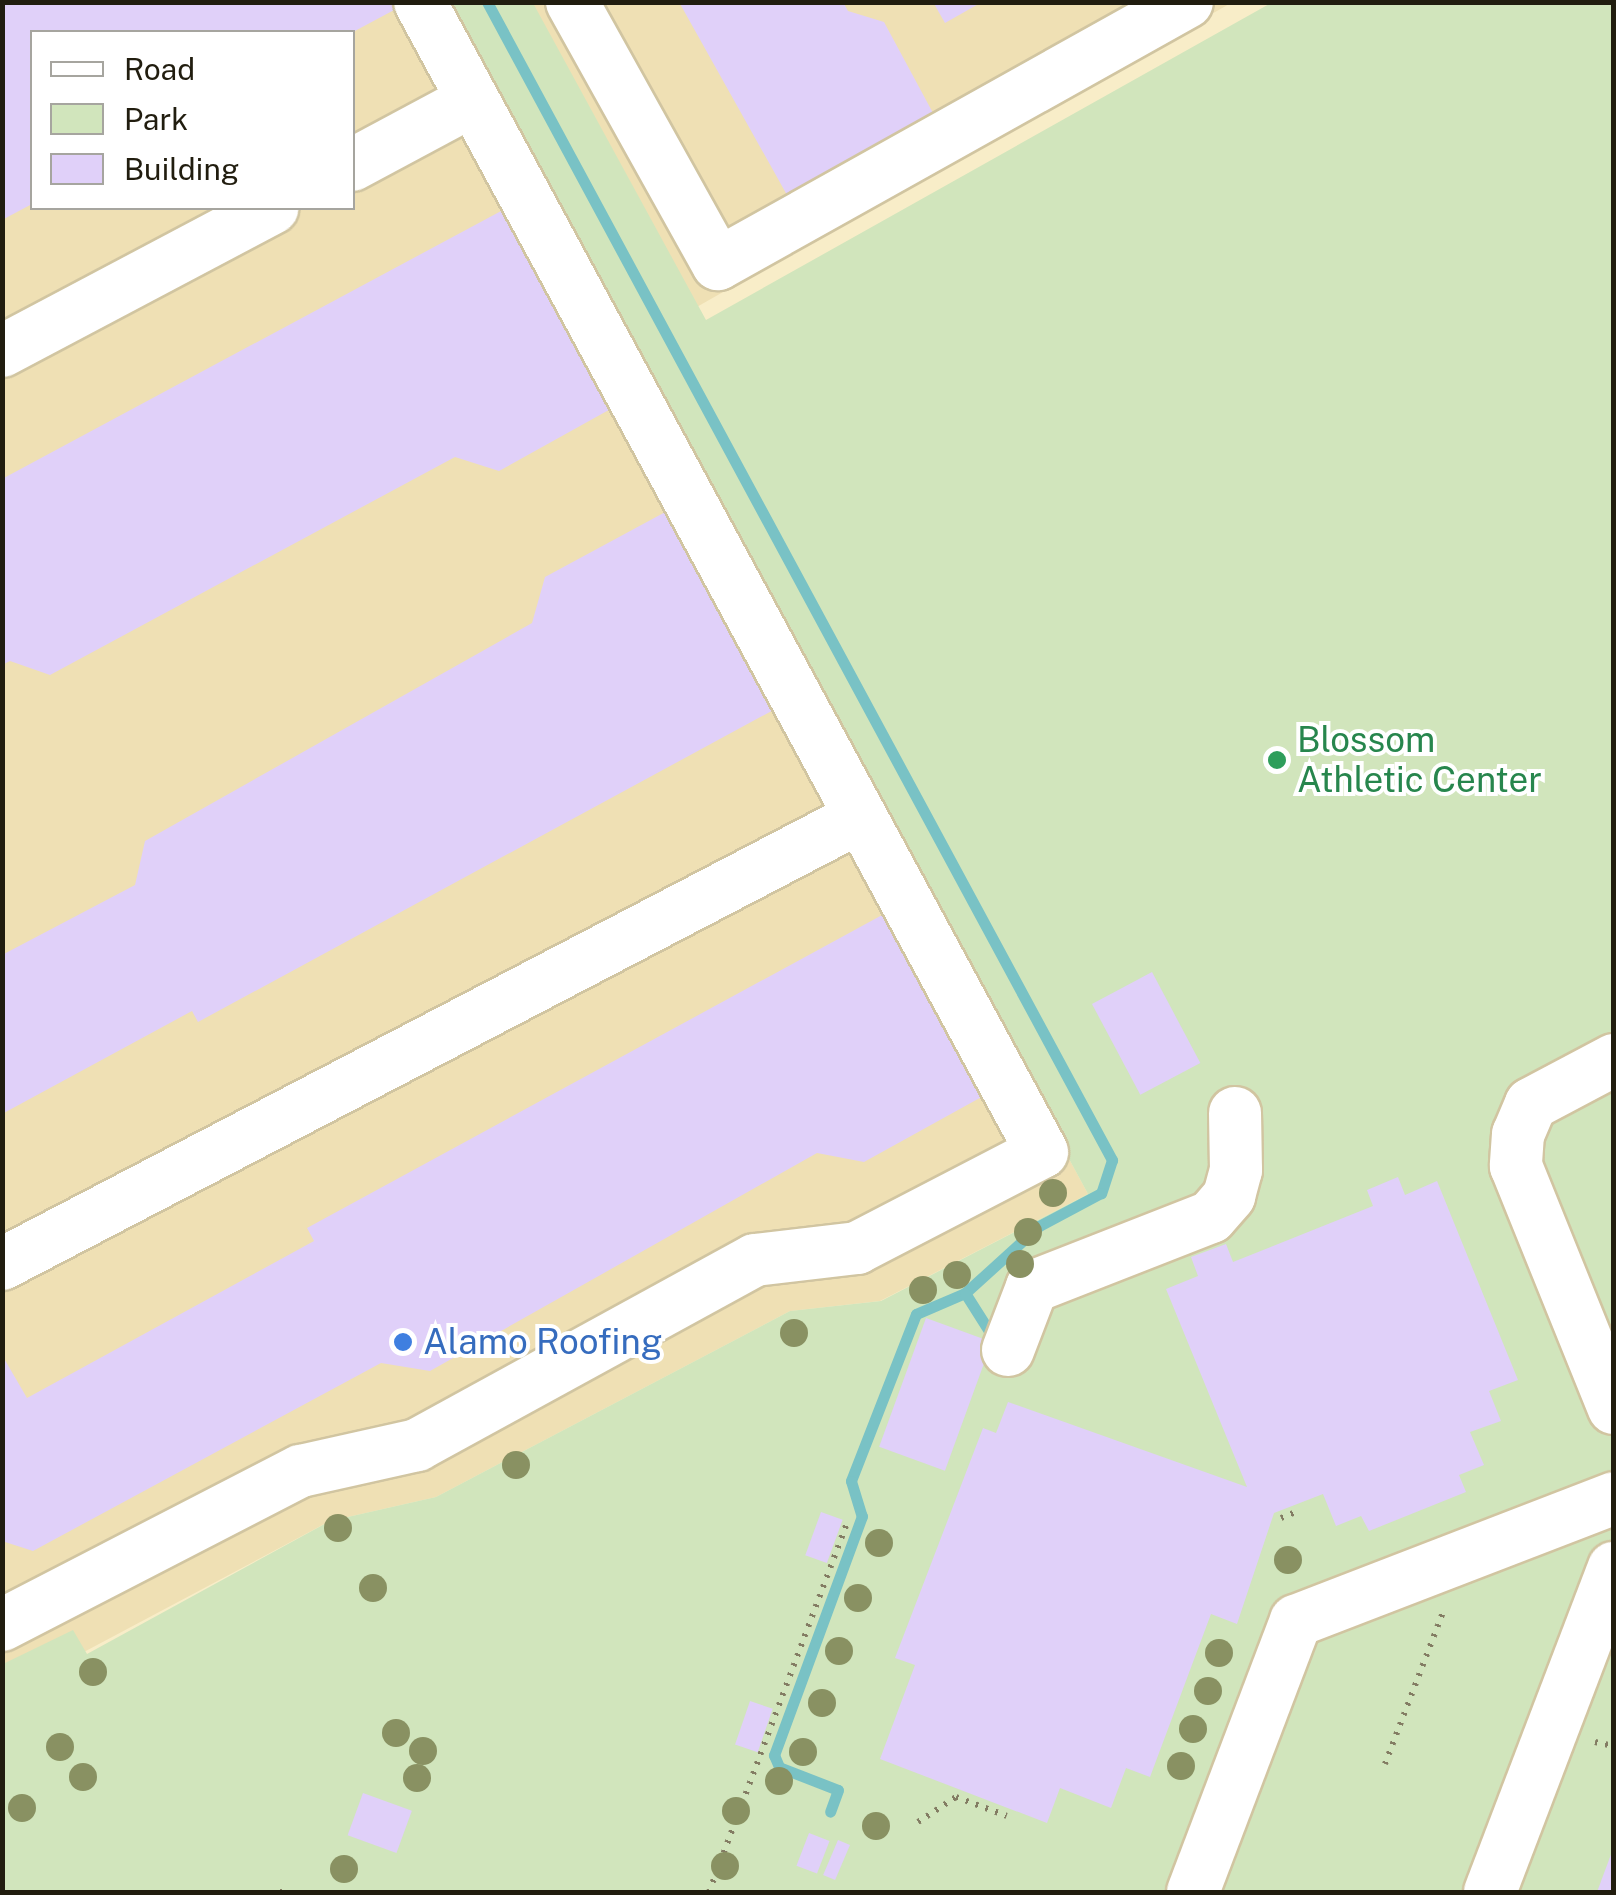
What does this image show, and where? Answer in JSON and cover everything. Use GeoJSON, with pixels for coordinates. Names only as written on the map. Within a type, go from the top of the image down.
{"type":"FeatureCollection","features":[{"type":"Feature","properties":{"kind":"lane"},"geometry":{"type":"LineString","coordinates":[[2,1624],[300,1471],[418,1445],[755,1260],[857,1248],[1042,1152],[420,2]]}},
{"type":"Feature","properties":{"kind":"lane"},"geometry":{"type":"LineString","coordinates":[[572,2],[718,264],[1186,2]]}},
{"type":"Feature","properties":{"kind":"lane"},"geometry":{"type":"LineString","coordinates":[[355,162],[473,100]]}},
{"type":"Feature","properties":{"kind":"lane"},"geometry":{"type":"LineString","coordinates":[[2,351],[268,210]]}},
{"type":"Feature","properties":{"kind":"lane"},"geometry":{"type":"LineString","coordinates":[[2,1264],[860,818]]}},
{"type":"Feature","properties":{"kind":"lane"},"geometry":{"type":"LineString","coordinates":[[1614,1060],[1531,1104],[1518,1134],[1516,1166],[1614,1408]]}},
{"type":"Feature","properties":{"kind":"lane"},"geometry":{"type":"LineString","coordinates":[[1008,1350],[1032,1287],[1211,1217],[1228,1196],[1236,1170],[1235,1113]]}},
{"type":"Feature","properties":{"kind":"lane"},"geometry":{"type":"LineString","coordinates":[[1193,1892],[1296,1621],[1614,1498]]}},
{"type":"Feature","properties":{"kind":"lane"},"geometry":{"type":"LineString","coordinates":[[1490,1892],[1614,1568]]}},
{"type":"Feature","properties":{"kind":"path"},"geometry":{"type":"LineString","coordinates":[[1281,1518],[1298,1511]]}},
{"type":"Feature","properties":{"kind":"path"},"geometry":{"type":"LineString","coordinates":[[709,1892],[848,1520]]}},
{"type":"Feature","properties":{"kind":"path"},"geometry":{"type":"LineString","coordinates":[[1385,1764],[1445,1607]]}},
{"type":"Feature","properties":{"kind":"path"},"geometry":{"type":"LineString","coordinates":[[918,1822],[956,1797],[1007,1816]]}},
{"type":"Feature","properties":{"kind":"shaded area"},"geometry":{"type":"Polygon","coordinates":[[[3,3],[1231,3],[630,345],[1088,1194],[880,1301],[790,1311],[436,1497],[330,1521],[3,1695],[3,3]]]}},
{"type":"Feature","properties":{"kind":"green space","name":"Blossom Athletic Center"},"geometry":{"type":"Polygon","coordinates":[[[443,3],[533,3],[706,320],[1271,3],[1613,3],[1613,1892],[3,1892],[3,1664],[73,1630],[87,1654],[330,1521],[436,1497],[790,1311],[881,1301],[1088,1194],[443,3]]]}},
{"type":"Feature","properties":{"kind":"building"},"geometry":{"type":"Polygon","coordinates":[[[2,2],[409,2],[355,31],[30,30],[30,205],[2,220],[2,2]]]}},
{"type":"Feature","properties":{"kind":"building"},"geometry":{"type":"Polygon","coordinates":[[[679,2],[843,2],[848,11],[884,22],[933,113],[787,195],[679,2]]]}},
{"type":"Feature","properties":{"kind":"building"},"geometry":{"type":"Polygon","coordinates":[[[933,2],[982,2],[945,23],[933,2]]]}},
{"type":"Feature","properties":{"kind":"building"},"geometry":{"type":"Polygon","coordinates":[[[516,203],[625,401],[499,471],[455,457],[50,675],[10,661],[2,665],[2,479],[516,203]]]}},
{"type":"Feature","properties":{"kind":"building"},"geometry":{"type":"Polygon","coordinates":[[[682,503],[790,701],[198,1022],[192,1011],[2,1114],[2,955],[135,885],[145,841],[532,623],[545,577],[682,503]]]}},
{"type":"Feature","properties":{"kind":"building"},"geometry":{"type":"Polygon","coordinates":[[[895,908],[996,1089],[864,1162],[817,1153],[430,1371],[381,1363],[33,1551],[2,1541],[2,1355],[27,1398],[314,1241],[307,1228],[895,908]]]}},
{"type":"Feature","properties":{"kind":"building"},"geometry":{"type":"Polygon","coordinates":[[[1152,972],[1200,1063],[1140,1095],[1092,1004],[1152,972]]]}},
{"type":"Feature","properties":{"kind":"building"},"geometry":{"type":"Polygon","coordinates":[[[1398,1177],[1405,1195],[1437,1181],[1518,1380],[1489,1391],[1501,1421],[1470,1432],[1484,1465],[1459,1475],[1466,1492],[1369,1531],[1361,1516],[1336,1526],[1323,1494],[1274,1513],[1237,1624],[1211,1614],[1150,1777],[1126,1768],[1111,1808],[1060,1788],[1047,1823],[880,1759],[915,1665],[895,1658],[983,1428],[996,1433],[1008,1402],[1247,1487],[1166,1289],[1198,1276],[1191,1257],[1226,1244],[1233,1262],[1373,1206],[1367,1190],[1398,1177]]]}},
{"type":"Feature","properties":{"kind":"building"},"geometry":{"type":"Polygon","coordinates":[[[926,1318],[992,1342],[945,1471],[879,1447],[926,1318]]]}},
{"type":"Feature","properties":{"kind":"building"},"geometry":{"type":"Polygon","coordinates":[[[821,1512],[843,1520],[827,1563],[805,1555],[821,1512]]]}},
{"type":"Feature","properties":{"kind":"building"},"geometry":{"type":"Polygon","coordinates":[[[750,1701],[773,1709],[758,1752],[735,1744],[750,1701]]]}},
{"type":"Feature","properties":{"kind":"building"},"geometry":{"type":"Polygon","coordinates":[[[363,1793],[412,1811],[396,1853],[348,1835],[363,1793]]]}},
{"type":"Feature","properties":{"kind":"building"},"geometry":{"type":"Polygon","coordinates":[[[809,1833],[830,1841],[817,1874],[796,1866],[809,1833]]]}},
{"type":"Feature","properties":{"kind":"building"},"geometry":{"type":"Polygon","coordinates":[[[838,1840],[850,1845],[835,1880],[823,1875],[838,1840]]]}},
{"type":"Feature","properties":{"kind":"building"},"geometry":{"type":"Polygon","coordinates":[[[1613,1849],[1614,1892],[1597,1892],[1613,1849]]]}},
{"type":"Feature","properties":{"kind":"waterway"},"geometry":{"type":"LineString","coordinates":[[487,2],[1112,1160],[1101,1193],[1039,1226],[965,1293],[916,1314],[851,1481],[862,1516],[774,1755],[779,1767],[838,1790],[830,1812]]}},
{"type":"Feature","properties":{"kind":"waterway"},"geometry":{"type":"LineString","coordinates":[[965,1293],[996,1342]]}},
{"type":"Feature","properties":{"kind":"place","name":"Blossom Athletic Center"},"geometry":{"type":"Point","coordinates":[1277,760]}},
{"type":"Feature","properties":{"kind":"place","name":"Alamo Roofing"},"geometry":{"type":"Point","coordinates":[403,1342]}}]}
